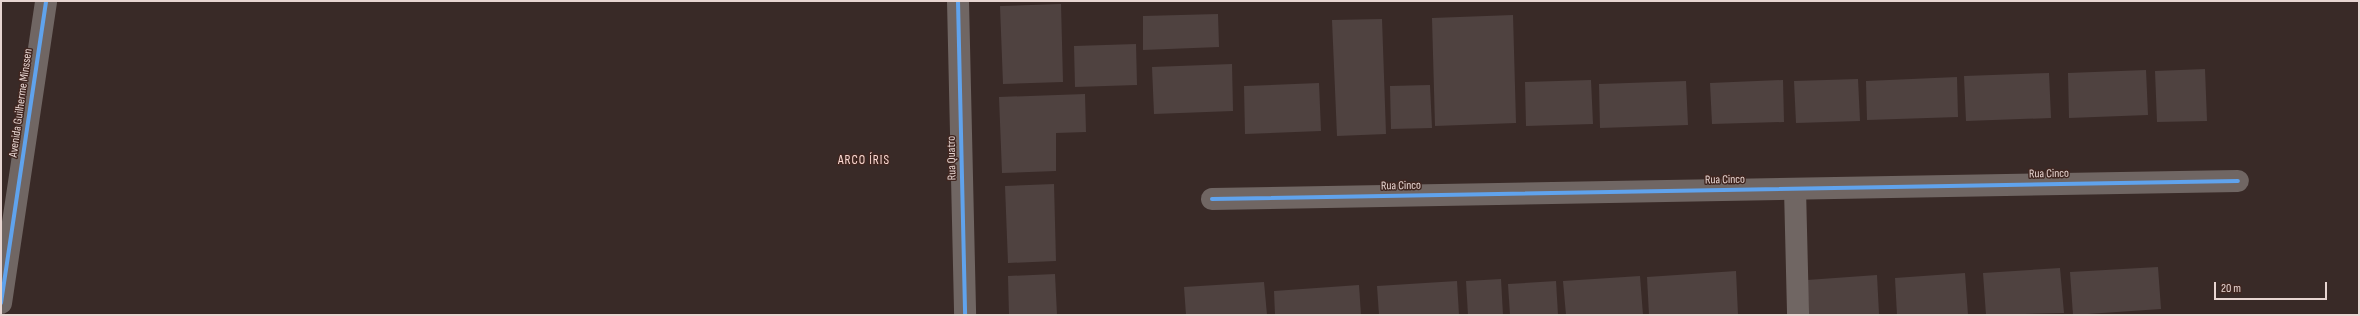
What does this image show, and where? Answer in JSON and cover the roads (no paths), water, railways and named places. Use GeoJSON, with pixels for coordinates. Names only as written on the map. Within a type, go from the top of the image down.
{"type":"FeatureCollection","features":[{"type":"Feature","properties":{"kind":"street","name":"Avenida Guilherme Minssen"},"geometry":{"type":"LineString","coordinates":[[1,303],[46,1]]}},
{"type":"Feature","properties":{"kind":"street","name":"Rua Quatro"},"geometry":{"type":"LineString","coordinates":[[958,1],[965,315]]}},
{"type":"Feature","properties":{"kind":"street","name":"Rua Cinco"},"geometry":{"type":"LineString","coordinates":[[1212,199],[2238,181]]}},
{"type":"Feature","properties":{"kind":"street"},"geometry":{"type":"LineString","coordinates":[[1795,189],[1798,315]]}},
{"type":"Feature","properties":{"kind":"district","name":"ARCO ÍRIS"},"geometry":{"type":"Point","coordinates":[864,160]}}]}
